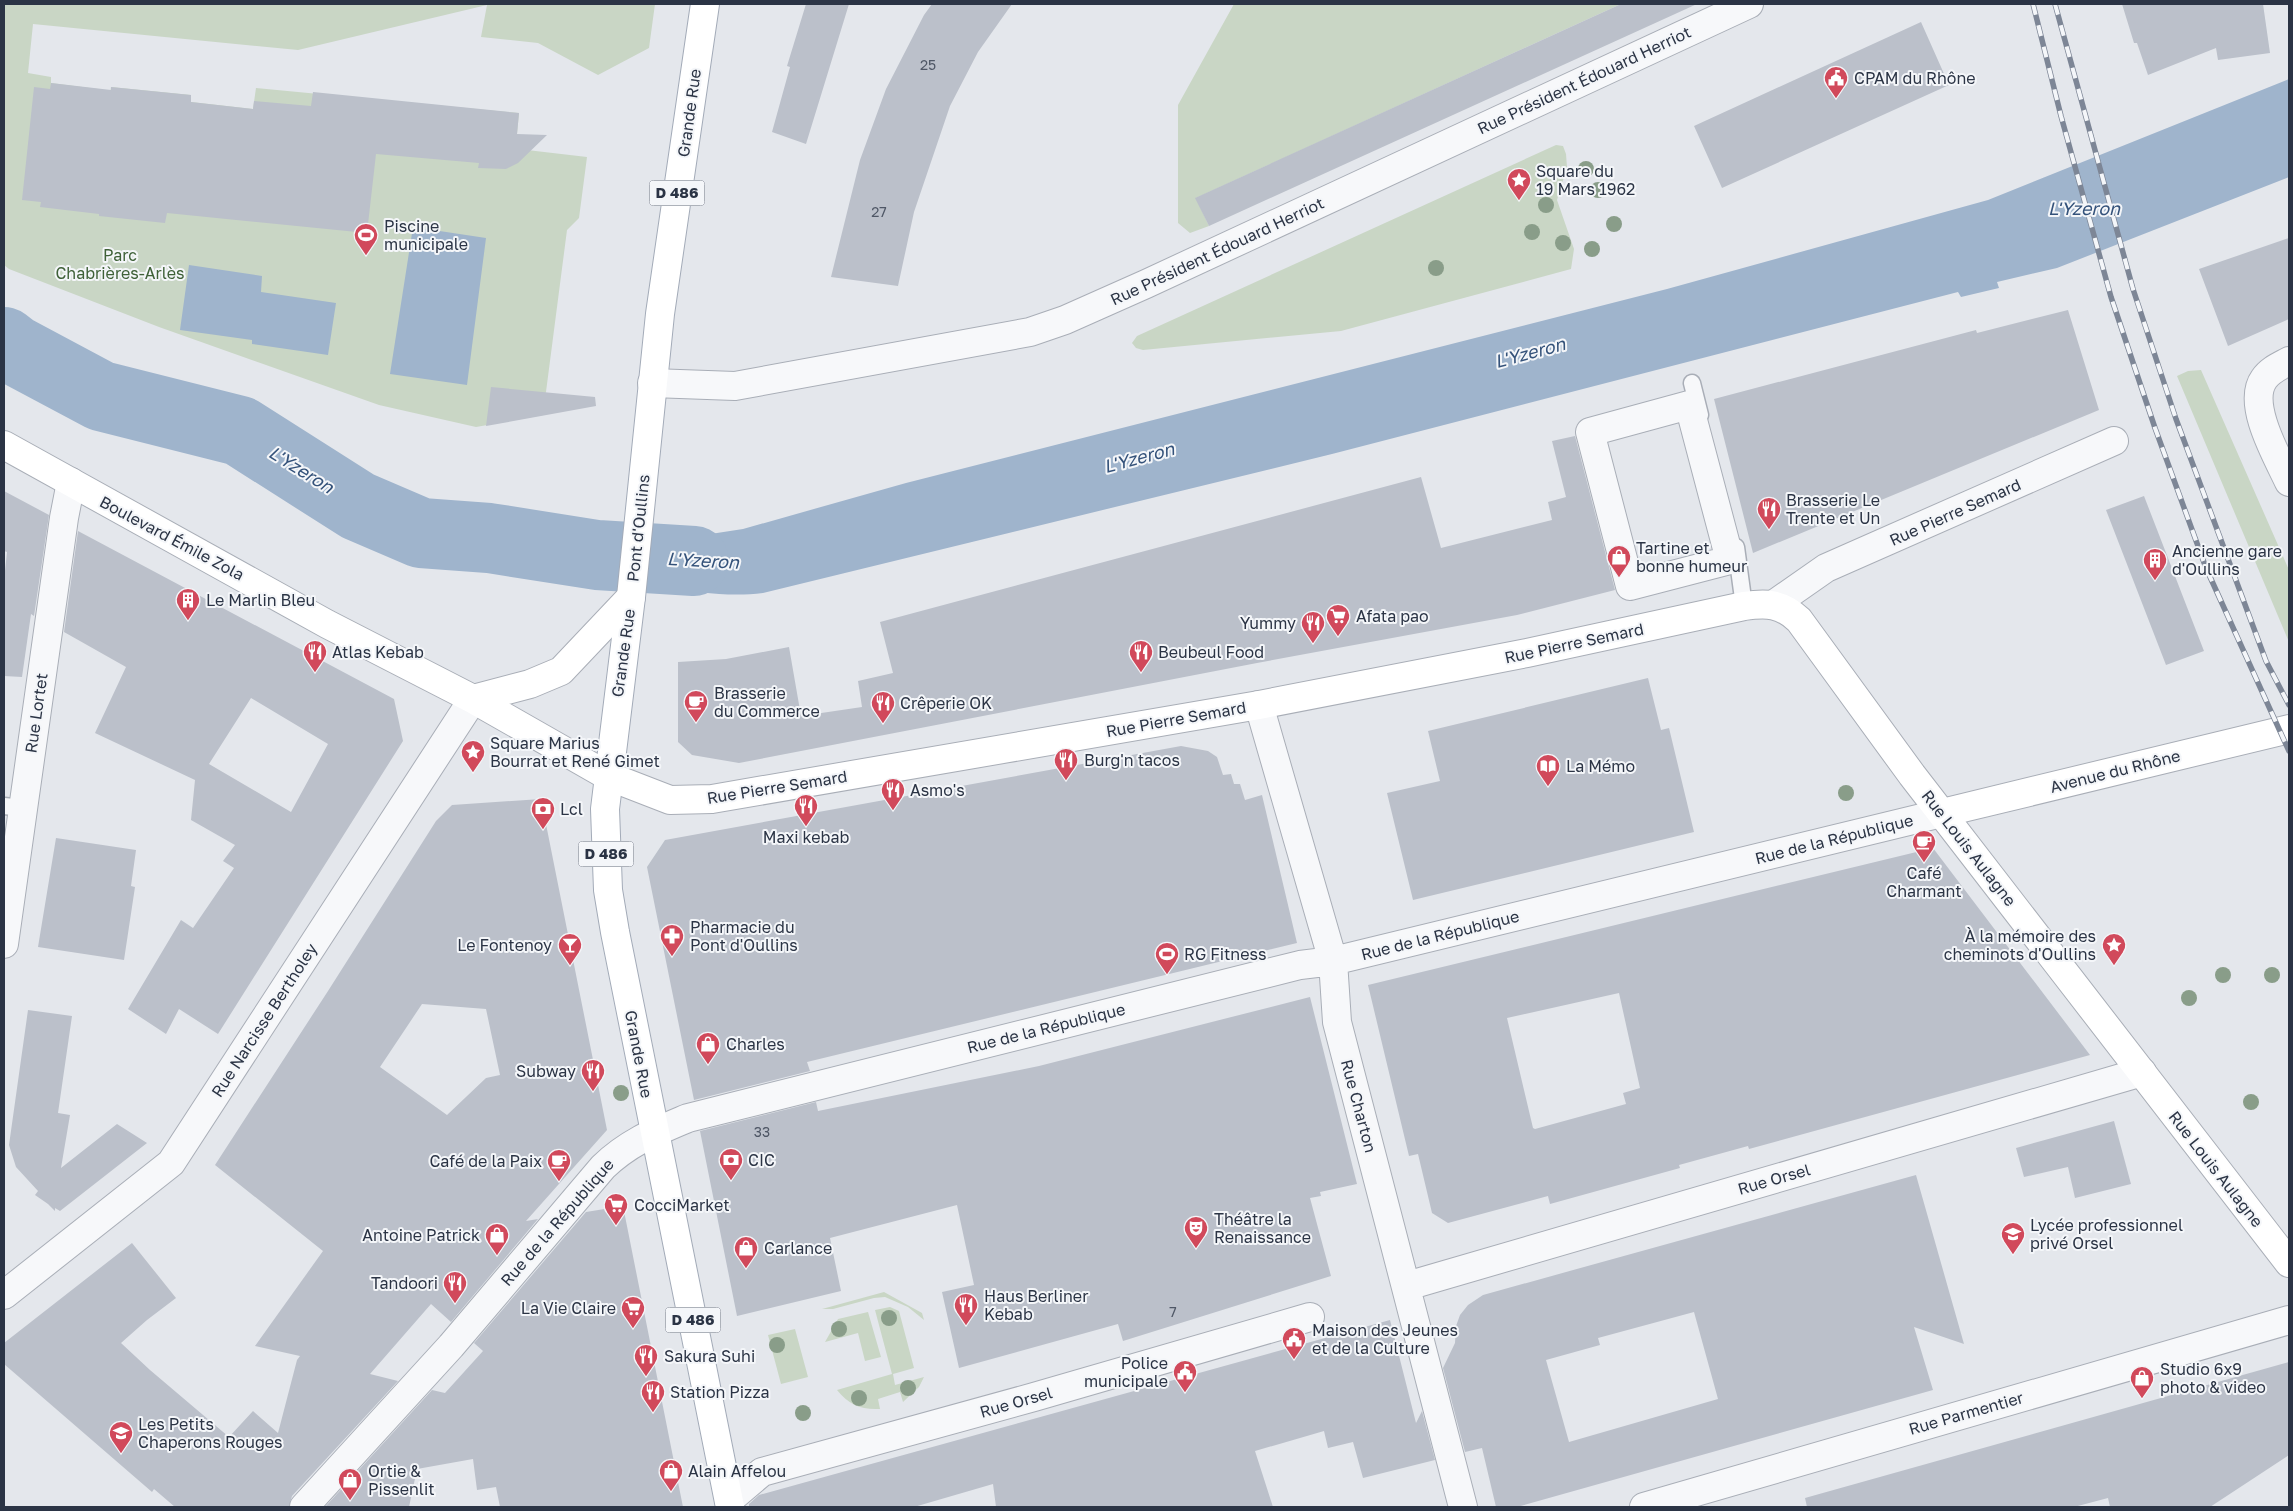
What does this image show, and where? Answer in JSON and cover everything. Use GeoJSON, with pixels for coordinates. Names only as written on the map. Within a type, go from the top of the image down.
{"type":"FeatureCollection","features":[{"type":"Feature","properties":{"kind":"main road","name":"Grande Rue"},"geometry":{"type":"LineString","coordinates":[[644,460],[662,296],[705,4]]}},
{"type":"Feature","properties":{"kind":"main road","name":"Boulevard Émile Zola"},"geometry":{"type":"LineString","coordinates":[[4,445],[327,624],[473,699],[608,776]]}},
{"type":"Feature","properties":{"kind":"main road","name":"Pont d'Oullins"},"geometry":{"type":"LineString","coordinates":[[631,597],[644,460]]}},
{"type":"Feature","properties":{"kind":"main road","name":"Grande Rue"},"geometry":{"type":"LineString","coordinates":[[631,597],[605,810],[608,890],[654,1132],[729,1504]]}},
{"type":"Feature","properties":{"kind":"main road"},"geometry":{"type":"LineString","coordinates":[[473,699],[530,684],[561,671],[631,597]]}},
{"type":"Feature","properties":{"kind":"main road"},"geometry":{"type":"LineString","coordinates":[[1744,606],[1774,605]]}},
{"type":"Feature","properties":{"kind":"main road","name":"Rue Louis Aulagne"},"geometry":{"type":"LineString","coordinates":[[1774,605],[1787,609],[1799,620],[1942,813],[2289,1263]]}},
{"type":"Feature","properties":{"kind":"main road","name":"Rue Pierre Semard"},"geometry":{"type":"LineString","coordinates":[[608,776],[670,800],[712,799],[1259,705],[1528,653],[1744,606]]}},
{"type":"Feature","properties":{"kind":"main road","name":"Avenue du Rhône"},"geometry":{"type":"LineString","coordinates":[[1942,813],[2289,729]]}},
{"type":"Feature","properties":{"kind":"street","name":"Rue Président Édouard Herriot"},"geometry":{"type":"LineString","coordinates":[[652,382],[735,386],[1030,332],[1156,280],[1749,4]]}},
{"type":"Feature","properties":{"kind":"street"},"geometry":{"type":"LineString","coordinates":[[2289,361],[2273,370],[2263,380],[2258,399],[2261,420],[2289,482]]}},
{"type":"Feature","properties":{"kind":"street"},"geometry":{"type":"LineString","coordinates":[[1689,405],[1730,560],[1630,586],[1590,432],[1689,405]]}},
{"type":"Feature","properties":{"kind":"street","name":"Rue Pierre Semard"},"geometry":{"type":"LineString","coordinates":[[1774,605],[1826,568],[2114,441]]}},
{"type":"Feature","properties":{"kind":"street","name":"Rue Lortet"},"geometry":{"type":"LineString","coordinates":[[5,933],[13,807],[71,482]]}},
{"type":"Feature","properties":{"kind":"street","name":"Rue Narcisse Bertholey"},"geometry":{"type":"LineString","coordinates":[[4,1296],[171,1163],[473,699]]}},
{"type":"Feature","properties":{"kind":"street","name":"Rue Charton"},"geometry":{"type":"LineString","coordinates":[[1259,705],[1333,961],[1337,1022],[1463,1507]]}},
{"type":"Feature","properties":{"kind":"street","name":"Rue de la République"},"geometry":{"type":"LineString","coordinates":[[304,1507],[451,1346],[603,1167],[620,1151],[654,1132],[688,1118],[1300,965],[1333,961],[1942,813]]}},
{"type":"Feature","properties":{"kind":"street","name":"Rue Orsel"},"geometry":{"type":"LineString","coordinates":[[1407,1286],[2142,1072]]}},
{"type":"Feature","properties":{"kind":"street","name":"Rue Orsel"},"geometry":{"type":"LineString","coordinates":[[729,1504],[762,1472],[1034,1397],[1310,1317]]}},
{"type":"Feature","properties":{"kind":"street","name":"Rue Parmentier"},"geometry":{"type":"LineString","coordinates":[[1644,1507],[2289,1320]]}},
{"type":"Feature","properties":{"kind":"lane"},"geometry":{"type":"LineString","coordinates":[[1692,383],[1739,558],[1744,606]]}},
{"type":"Feature","properties":{"kind":"green space","name":"Piscine municipale"},"geometry":{"type":"Polygon","coordinates":[[[4,4],[655,4],[649,48],[598,75],[538,43],[481,37],[487,5],[298,50],[33,24],[28,73],[51,77],[51,83],[98,89],[110,94],[111,87],[191,95],[191,102],[253,109],[256,88],[519,113],[517,134],[527,150],[587,157],[579,218],[567,230],[543,415],[476,427],[379,405],[159,327],[9,269],[4,265],[4,4]]]}},
{"type":"Feature","properties":{"kind":"green space"},"geometry":{"type":"Polygon","coordinates":[[[1234,4],[1621,4],[1196,198],[1209,226],[1190,233],[1178,223],[1178,105],[1234,4]]]}},
{"type":"Feature","properties":{"kind":"green space","name":"Square du 19 Mars 1962"},"geometry":{"type":"Polygon","coordinates":[[[1556,145],[1563,146],[1566,154],[1567,167],[1557,200],[1574,249],[1571,269],[1341,331],[1143,350],[1136,348],[1132,343],[1137,336],[1556,145]]]}},
{"type":"Feature","properties":{"kind":"green space"},"geometry":{"type":"Polygon","coordinates":[[[2201,370],[2289,570],[2289,642],[2177,376],[2188,371],[2201,370]]]}},
{"type":"Feature","properties":{"kind":"green space"},"geometry":{"type":"Polygon","coordinates":[[[884,1292],[922,1313],[924,1320],[908,1307],[885,1297],[833,1309],[822,1309],[884,1292]]]}},
{"type":"Feature","properties":{"kind":"green space"},"geometry":{"type":"Polygon","coordinates":[[[890,1307],[899,1311],[914,1368],[893,1374],[895,1385],[924,1377],[919,1387],[903,1402],[900,1392],[878,1399],[880,1409],[867,1409],[856,1406],[837,1390],[892,1374],[875,1310],[890,1307]]]}},
{"type":"Feature","properties":{"kind":"green space"},"geometry":{"type":"Polygon","coordinates":[[[868,1312],[881,1357],[865,1361],[858,1333],[825,1342],[838,1319],[868,1312]]]}},
{"type":"Feature","properties":{"kind":"green space"},"geometry":{"type":"Polygon","coordinates":[[[795,1329],[808,1377],[781,1384],[768,1335],[795,1329]]]}},
{"type":"Feature","properties":{"kind":"water","name":"L'Yzeron"},"geometry":{"type":"Polygon","coordinates":[[[2289,79],[2289,177],[2057,268],[1997,282],[1999,288],[1961,297],[1958,292],[1332,454],[763,593],[742,595],[700,592],[595,573],[598,538],[691,537],[743,529],[906,483],[1667,289],[1988,200],[2289,79]]]}},
{"type":"Feature","properties":{"kind":"water"},"geometry":{"type":"Polygon","coordinates":[[[413,227],[486,238],[467,385],[390,374],[413,227]]]}},
{"type":"Feature","properties":{"kind":"water"},"geometry":{"type":"Polygon","coordinates":[[[189,265],[262,276],[261,292],[336,303],[328,355],[252,344],[252,340],[180,330],[189,265]]]}},
{"type":"Feature","properties":{"kind":"building"},"geometry":{"type":"Polygon","coordinates":[[[806,4],[849,4],[806,144],[772,132],[790,67],[787,66],[806,4]]]}},
{"type":"Feature","properties":{"kind":"building"},"geometry":{"type":"Polygon","coordinates":[[[932,4],[1012,4],[978,52],[950,106],[914,212],[898,286],[831,277],[860,160],[886,89],[924,15],[932,4]]]}},
{"type":"Feature","properties":{"kind":"building"},"geometry":{"type":"Polygon","coordinates":[[[1621,4],[1697,4],[1209,226],[1195,198],[1621,4]]]}},
{"type":"Feature","properties":{"kind":"building"},"geometry":{"type":"Polygon","coordinates":[[[2122,4],[2263,4],[2270,53],[2218,60],[2216,48],[2148,75],[2137,43],[2134,43],[2122,4]]]}},
{"type":"Feature","properties":{"kind":"building","name":"CPAM du Rhône"},"geometry":{"type":"Polygon","coordinates":[[[1921,22],[1949,85],[1722,188],[1694,126],[1921,22]]]}},
{"type":"Feature","properties":{"kind":"building"},"geometry":{"type":"Polygon","coordinates":[[[51,83],[111,90],[111,87],[191,95],[191,102],[253,109],[254,101],[311,106],[313,92],[519,113],[517,134],[547,135],[518,163],[506,169],[478,168],[479,163],[376,154],[367,233],[167,213],[165,223],[40,207],[41,202],[22,200],[34,87],[50,89],[51,83]]]}},
{"type":"Feature","properties":{"kind":"building"},"geometry":{"type":"Polygon","coordinates":[[[2289,238],[2289,319],[2228,346],[2199,269],[2289,238]]]}},
{"type":"Feature","properties":{"kind":"building"},"geometry":{"type":"Polygon","coordinates":[[[2068,310],[2099,410],[1753,553],[1714,399],[1976,330],[1977,333],[2068,310]]]}},
{"type":"Feature","properties":{"kind":"building"},"geometry":{"type":"Polygon","coordinates":[[[491,387],[595,397],[596,406],[486,426],[491,387]]]}},
{"type":"Feature","properties":{"kind":"building"},"geometry":{"type":"Polygon","coordinates":[[[1575,436],[1615,590],[1517,615],[739,763],[692,755],[678,742],[678,662],[726,659],[789,647],[801,716],[862,707],[858,681],[893,673],[880,622],[1421,477],[1441,548],[1552,520],[1548,502],[1566,497],[1552,441],[1575,436]]]}},
{"type":"Feature","properties":{"kind":"building"},"geometry":{"type":"Polygon","coordinates":[[[4,491],[49,515],[34,616],[31,614],[22,677],[4,676],[4,580],[7,552],[4,551],[4,491]]]}},
{"type":"Feature","properties":{"kind":"building","name":"Ancienne gare d'Oullins"},"geometry":{"type":"Polygon","coordinates":[[[2144,496],[2204,651],[2166,665],[2106,510],[2144,496]]]}},
{"type":"Feature","properties":{"kind":"building"},"geometry":{"type":"Polygon","coordinates":[[[78,531],[394,699],[403,741],[218,1034],[179,1009],[166,1034],[128,1009],[181,920],[193,928],[234,868],[223,861],[235,845],[191,820],[195,780],[95,733],[126,667],[64,632],[78,531]],[[251,698],[209,764],[291,812],[328,744],[251,698]]]}},
{"type":"Feature","properties":{"kind":"building","name":"La Mémo"},"geometry":{"type":"Polygon","coordinates":[[[1648,678],[1661,730],[1669,728],[1694,832],[1413,900],[1387,793],[1440,781],[1428,731],[1648,678]]]}},
{"type":"Feature","properties":{"kind":"building"},"geometry":{"type":"Polygon","coordinates":[[[1181,746],[1208,751],[1217,757],[1223,775],[1231,774],[1234,784],[1240,784],[1245,800],[1262,795],[1297,943],[807,1062],[810,1071],[694,1100],[647,867],[665,840],[1181,746]]]}},
{"type":"Feature","properties":{"kind":"building"},"geometry":{"type":"Polygon","coordinates":[[[541,799],[607,1130],[526,1221],[538,1219],[451,1322],[431,1304],[370,1374],[398,1381],[292,1496],[289,1507],[175,1507],[154,1489],[152,1492],[4,1364],[4,1343],[132,1243],[176,1298],[121,1343],[229,1437],[253,1411],[278,1433],[297,1360],[300,1356],[255,1346],[323,1251],[215,1165],[436,821],[452,805],[541,799]],[[422,1004],[380,1067],[447,1115],[486,1078],[500,1075],[486,1009],[422,1004]]]}},
{"type":"Feature","properties":{"kind":"building"},"geometry":{"type":"Polygon","coordinates":[[[56,838],[136,850],[131,886],[135,887],[124,960],[38,947],[56,838]]]}},
{"type":"Feature","properties":{"kind":"building"},"geometry":{"type":"Polygon","coordinates":[[[1933,848],[2090,1055],[1749,1149],[1748,1146],[1679,1165],[1680,1168],[1550,1204],[1548,1196],[1448,1223],[1432,1213],[1418,1154],[1409,1156],[1368,985],[1933,848]],[[1619,993],[1507,1018],[1533,1128],[1626,1104],[1623,1093],[1640,1088],[1619,993]]]}},
{"type":"Feature","properties":{"kind":"building"},"geometry":{"type":"Polygon","coordinates":[[[1310,997],[1357,1184],[1320,1192],[1321,1196],[1310,1198],[1331,1276],[1123,1341],[1118,1324],[959,1368],[942,1292],[974,1285],[957,1205],[830,1238],[841,1291],[737,1316],[700,1131],[816,1102],[818,1111],[1039,1066],[1310,997]]]}},
{"type":"Feature","properties":{"kind":"building"},"geometry":{"type":"Polygon","coordinates":[[[28,1010],[72,1016],[58,1113],[70,1115],[61,1168],[117,1124],[147,1143],[60,1211],[55,1208],[55,1211],[35,1195],[38,1191],[16,1167],[9,1145],[28,1010]]]}},
{"type":"Feature","properties":{"kind":"building"},"geometry":{"type":"Polygon","coordinates":[[[2114,1121],[2131,1184],[2075,1198],[2068,1167],[2024,1177],[2016,1148],[2114,1121]]]}},
{"type":"Feature","properties":{"kind":"building"},"geometry":{"type":"Polygon","coordinates":[[[1916,1175],[1964,1344],[1914,1327],[1933,1390],[1517,1507],[1496,1507],[1482,1448],[1465,1452],[1443,1368],[1455,1343],[1456,1326],[1460,1315],[1468,1305],[1483,1295],[1916,1175]],[[1694,1312],[1598,1338],[1600,1345],[1546,1360],[1569,1442],[1718,1399],[1694,1312]]]}},
{"type":"Feature","properties":{"kind":"building"},"geometry":{"type":"Polygon","coordinates":[[[623,1206],[683,1507],[500,1507],[496,1487],[477,1490],[473,1459],[417,1469],[409,1507],[325,1507],[432,1390],[445,1393],[483,1351],[474,1343],[586,1212],[623,1206]]]}},
{"type":"Feature","properties":{"kind":"building"},"geometry":{"type":"Polygon","coordinates":[[[1390,1320],[1416,1423],[1422,1411],[1435,1460],[1363,1478],[1353,1442],[1328,1448],[1324,1431],[1255,1451],[1273,1507],[996,1507],[993,1484],[914,1507],[749,1507],[749,1504],[759,1495],[1390,1320]]]}},
{"type":"Feature","properties":{"kind":"building"},"geometry":{"type":"Polygon","coordinates":[[[2289,1362],[2289,1455],[2210,1507],[2110,1507],[2108,1498],[2074,1507],[1807,1507],[1805,1498],[2289,1362]]]}},
{"type":"Feature","properties":{"kind":"waterway","name":"L'Yzeron"},"geometry":{"type":"LineString","coordinates":[[4,342],[13,349],[101,396],[240,431],[358,506],[421,533],[489,538],[597,555],[694,561]]}},
{"type":"Feature","properties":{"kind":"railway"},"geometry":{"type":"LineString","coordinates":[[2033,4],[2061,116],[2111,297],[2155,428],[2206,568],[2289,751]]}},
{"type":"Feature","properties":{"kind":"railway"},"geometry":{"type":"LineString","coordinates":[[2055,4],[2133,289],[2176,419],[2266,661],[2289,705]]}},
{"type":"Feature","properties":{"kind":"place","name":"CPAM du Rhône"},"geometry":{"type":"Point","coordinates":[1836,99]}},
{"type":"Feature","properties":{"kind":"place","name":"Square du 19 Mars 1962"},"geometry":{"type":"Point","coordinates":[1519,201]}},
{"type":"Feature","properties":{"kind":"place","name":"Piscine municipale"},"geometry":{"type":"Point","coordinates":[366,256]}},
{"type":"Feature","properties":{"kind":"place","name":"Brasserie Le Trente et Un"},"geometry":{"type":"Point","coordinates":[1769,530]}},
{"type":"Feature","properties":{"kind":"place","name":"Tartine et bonne humeur"},"geometry":{"type":"Point","coordinates":[1619,578]}},
{"type":"Feature","properties":{"kind":"place","name":"Ancienne gare d'Oullins"},"geometry":{"type":"Point","coordinates":[2155,581]}},
{"type":"Feature","properties":{"kind":"place","name":"Le Marlin Bleu"},"geometry":{"type":"Point","coordinates":[188,621]}},
{"type":"Feature","properties":{"kind":"place","name":"Afata pao"},"geometry":{"type":"Point","coordinates":[1338,637]}},
{"type":"Feature","properties":{"kind":"place","name":"Yummy"},"geometry":{"type":"Point","coordinates":[1313,644]}},
{"type":"Feature","properties":{"kind":"place","name":"Atlas Kebab"},"geometry":{"type":"Point","coordinates":[315,673]}},
{"type":"Feature","properties":{"kind":"place","name":"Beubeul Food"},"geometry":{"type":"Point","coordinates":[1141,673]}},
{"type":"Feature","properties":{"kind":"place","name":"Brasserie du Commerce"},"geometry":{"type":"Point","coordinates":[696,723]}},
{"type":"Feature","properties":{"kind":"place","name":"Crêperie OK"},"geometry":{"type":"Point","coordinates":[883,724]}},
{"type":"Feature","properties":{"kind":"place","name":"Square Marius Bourrat et René Gimet"},"geometry":{"type":"Point","coordinates":[473,773]}},
{"type":"Feature","properties":{"kind":"place","name":"Burg'n tacos"},"geometry":{"type":"Point","coordinates":[1066,781]}},
{"type":"Feature","properties":{"kind":"place","name":"La Mémo"},"geometry":{"type":"Point","coordinates":[1548,787]}},
{"type":"Feature","properties":{"kind":"place","name":"Asmo's"},"geometry":{"type":"Point","coordinates":[893,811]}},
{"type":"Feature","properties":{"kind":"place","name":"Maxi kebab"},"geometry":{"type":"Point","coordinates":[806,827]}},
{"type":"Feature","properties":{"kind":"place","name":"Lcl"},"geometry":{"type":"Point","coordinates":[543,830]}},
{"type":"Feature","properties":{"kind":"place","name":"Café Charmant"},"geometry":{"type":"Point","coordinates":[1924,863]}},
{"type":"Feature","properties":{"kind":"place","name":"Pharmacie du Pont d'Oullins"},"geometry":{"type":"Point","coordinates":[672,957]}},
{"type":"Feature","properties":{"kind":"place","name":"Le Fontenoy"},"geometry":{"type":"Point","coordinates":[570,966]}},
{"type":"Feature","properties":{"kind":"place","name":"À la mémoire des cheminots d'Oullins"},"geometry":{"type":"Point","coordinates":[2114,966]}},
{"type":"Feature","properties":{"kind":"place","name":"RG Fitness"},"geometry":{"type":"Point","coordinates":[1167,975]}},
{"type":"Feature","properties":{"kind":"place","name":"Charles"},"geometry":{"type":"Point","coordinates":[708,1065]}},
{"type":"Feature","properties":{"kind":"place","name":"Subway"},"geometry":{"type":"Point","coordinates":[593,1092]}},
{"type":"Feature","properties":{"kind":"place","name":"CIC"},"geometry":{"type":"Point","coordinates":[731,1181]}},
{"type":"Feature","properties":{"kind":"place","name":"Café de la Paix"},"geometry":{"type":"Point","coordinates":[559,1182]}},
{"type":"Feature","properties":{"kind":"place","name":"CocciMarket"},"geometry":{"type":"Point","coordinates":[616,1226]}},
{"type":"Feature","properties":{"kind":"place","name":"Théâtre la Renaissance"},"geometry":{"type":"Point","coordinates":[1196,1249]}},
{"type":"Feature","properties":{"kind":"place","name":"Lycée professionnel privé Orsel"},"geometry":{"type":"Point","coordinates":[2013,1255]}},
{"type":"Feature","properties":{"kind":"place","name":"Antoine Patrick"},"geometry":{"type":"Point","coordinates":[497,1256]}},
{"type":"Feature","properties":{"kind":"place","name":"Carlance"},"geometry":{"type":"Point","coordinates":[746,1269]}},
{"type":"Feature","properties":{"kind":"place","name":"Tandoori"},"geometry":{"type":"Point","coordinates":[455,1304]}},
{"type":"Feature","properties":{"kind":"place","name":"Haus Berliner Kebab"},"geometry":{"type":"Point","coordinates":[966,1326]}},
{"type":"Feature","properties":{"kind":"place","name":"La Vie Claire"},"geometry":{"type":"Point","coordinates":[633,1329]}},
{"type":"Feature","properties":{"kind":"place","name":"Maison des Jeunes et de la Culture"},"geometry":{"type":"Point","coordinates":[1294,1360]}},
{"type":"Feature","properties":{"kind":"place","name":"Sakura Suhi"},"geometry":{"type":"Point","coordinates":[646,1377]}},
{"type":"Feature","properties":{"kind":"place","name":"Police municipale"},"geometry":{"type":"Point","coordinates":[1185,1393]}},
{"type":"Feature","properties":{"kind":"place","name":"Studio 6x9 photo & video"},"geometry":{"type":"Point","coordinates":[2142,1399]}},
{"type":"Feature","properties":{"kind":"place","name":"Station Pizza"},"geometry":{"type":"Point","coordinates":[653,1413]}},
{"type":"Feature","properties":{"kind":"place","name":"Les Petits Chaperons Rouges"},"geometry":{"type":"Point","coordinates":[121,1454]}},
{"type":"Feature","properties":{"kind":"place","name":"Alain Affelou"},"geometry":{"type":"Point","coordinates":[671,1492]}},
{"type":"Feature","properties":{"kind":"place","name":"Ortie & Pissenlit"},"geometry":{"type":"Point","coordinates":[350,1501]}},
{"type":"Feature","properties":{"kind":"park label","name":"Parc Chabrières-Arlès"},"geometry":{"type":"Point","coordinates":[120,264]}}]}
